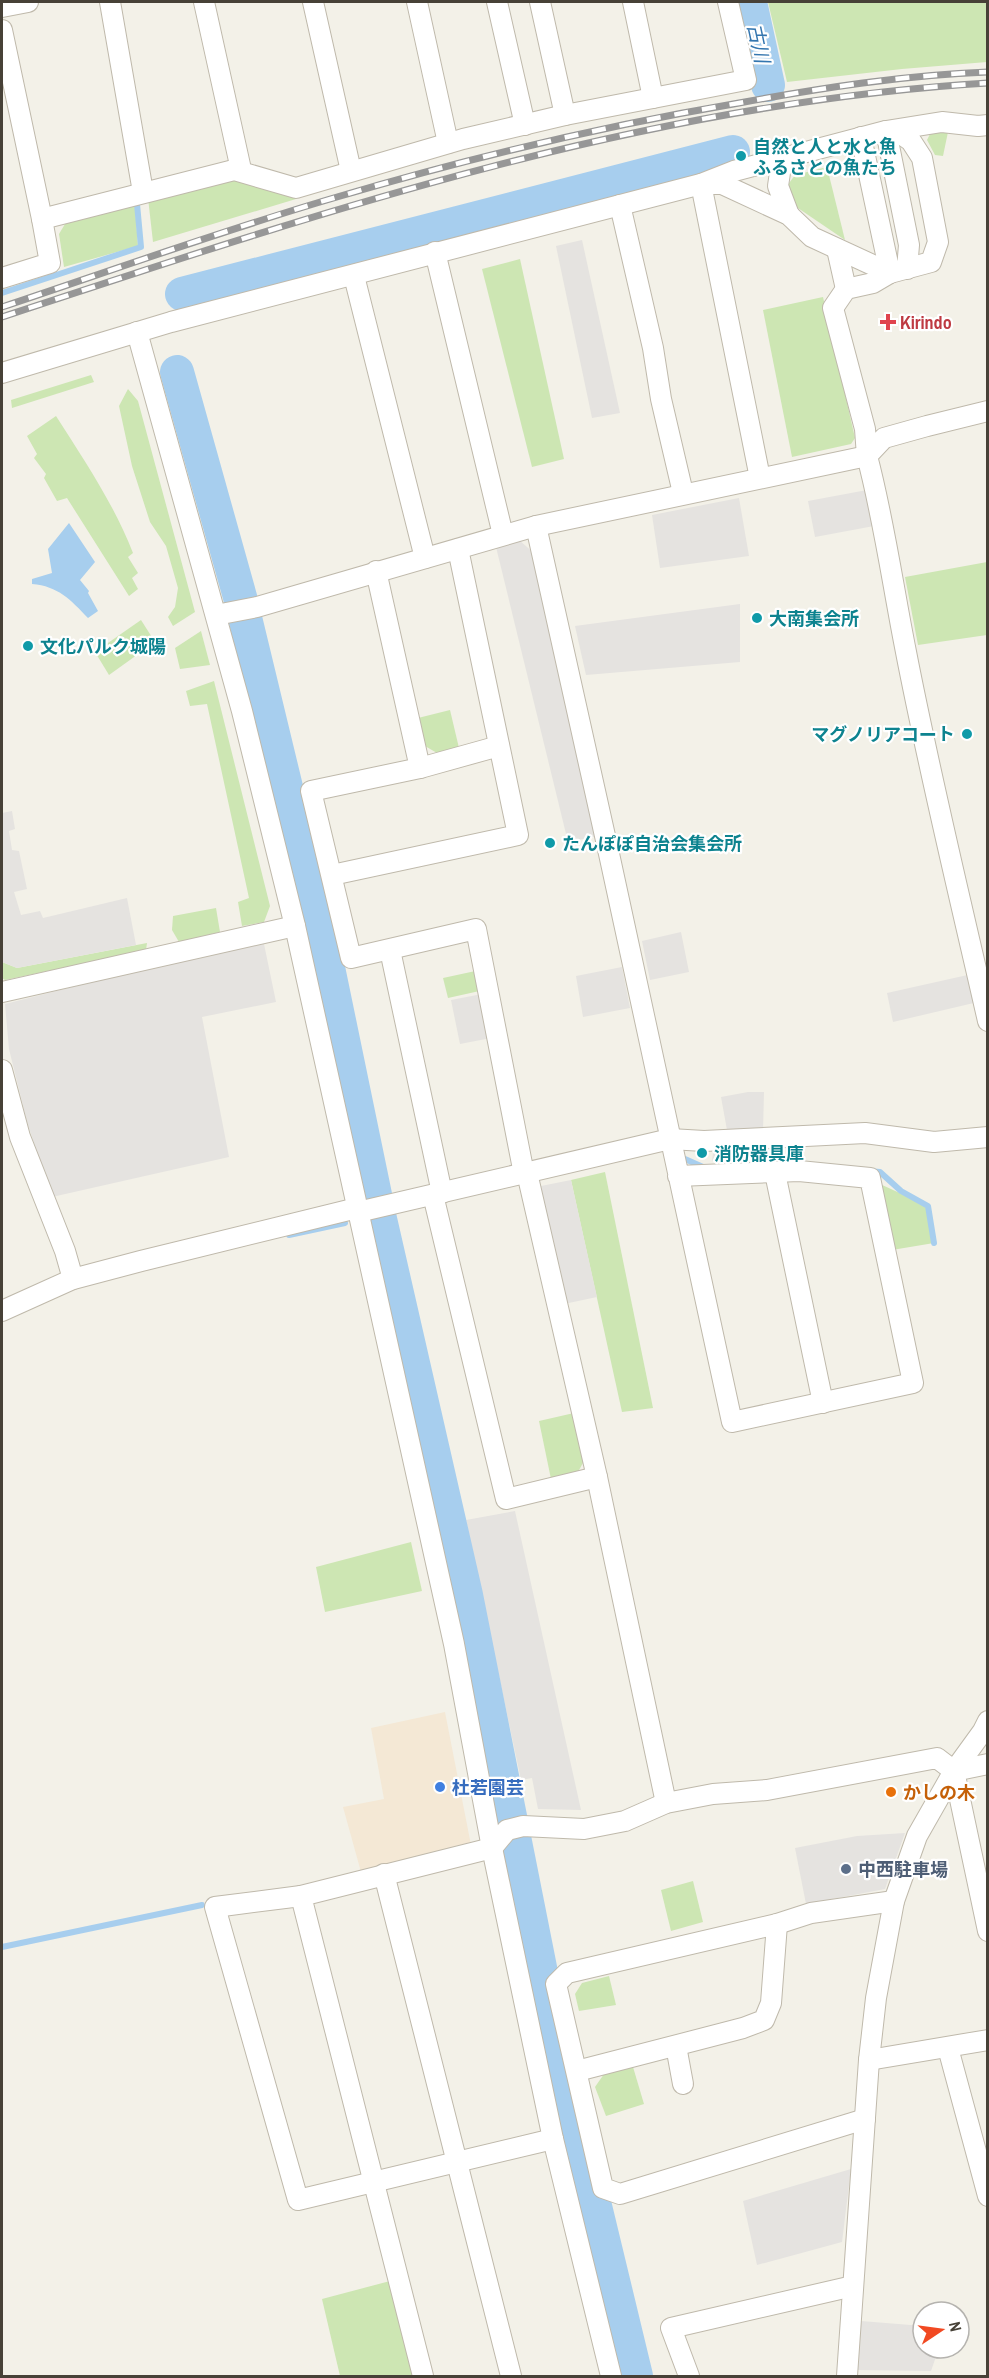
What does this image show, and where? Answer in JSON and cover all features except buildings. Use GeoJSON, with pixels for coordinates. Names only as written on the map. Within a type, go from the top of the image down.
{"type":"FeatureCollection","features":[{"type":"Feature","properties":{"kind":"street"},"geometry":{"type":"LineString","coordinates":[[2,7],[28,2]]}},
{"type":"Feature","properties":{"kind":"street"},"geometry":{"type":"LineString","coordinates":[[110,2],[143,192]]}},
{"type":"Feature","properties":{"kind":"street"},"geometry":{"type":"LineString","coordinates":[[42,219],[234,170],[240,165],[204,2]]}},
{"type":"Feature","properties":{"kind":"street"},"geometry":{"type":"LineString","coordinates":[[313,2],[351,171]]}},
{"type":"Feature","properties":{"kind":"street"},"geometry":{"type":"LineString","coordinates":[[417,2],[448,143]]}},
{"type":"Feature","properties":{"kind":"street"},"geometry":{"type":"LineString","coordinates":[[497,2],[525,125]]}},
{"type":"Feature","properties":{"kind":"street"},"geometry":{"type":"LineString","coordinates":[[540,2],[566,115]]}},
{"type":"Feature","properties":{"kind":"street"},"geometry":{"type":"LineString","coordinates":[[633,2],[653,98]]}},
{"type":"Feature","properties":{"kind":"street"},"geometry":{"type":"LineString","coordinates":[[234,170],[296,188],[448,143],[566,115],[746,80],[728,2]]}},
{"type":"Feature","properties":{"kind":"street"},"geometry":{"type":"LineString","coordinates":[[2,30],[50,263],[2,278]]}},
{"type":"Feature","properties":{"kind":"street"},"geometry":{"type":"LineString","coordinates":[[2,373],[137,332],[701,184],[735,171],[861,137],[942,122],[987,125]]}},
{"type":"Feature","properties":{"kind":"street"},"geometry":{"type":"LineString","coordinates":[[891,130],[911,141],[922,158],[938,242],[931,262],[899,271],[873,283],[846,289],[833,308],[865,429],[867,456],[875,486],[940,818],[987,1021]]}},
{"type":"Feature","properties":{"kind":"street"},"geometry":{"type":"LineString","coordinates":[[891,130],[909,245],[899,271]]}},
{"type":"Feature","properties":{"kind":"street"},"geometry":{"type":"LineString","coordinates":[[861,137],[899,271]]}},
{"type":"Feature","properties":{"kind":"street"},"geometry":{"type":"LineString","coordinates":[[782,159],[778,186],[789,215]]}},
{"type":"Feature","properties":{"kind":"street"},"geometry":{"type":"LineString","coordinates":[[701,184],[722,184],[789,215],[812,237],[837,249],[899,271]]}},
{"type":"Feature","properties":{"kind":"street"},"geometry":{"type":"LineString","coordinates":[[701,184],[760,478]]}},
{"type":"Feature","properties":{"kind":"street"},"geometry":{"type":"LineString","coordinates":[[620,205],[683,493]]}},
{"type":"Feature","properties":{"kind":"street"},"geometry":{"type":"LineString","coordinates":[[837,249],[846,289]]}},
{"type":"Feature","properties":{"kind":"street"},"geometry":{"type":"LineString","coordinates":[[435,252],[503,535]]}},
{"type":"Feature","properties":{"kind":"street"},"geometry":{"type":"LineString","coordinates":[[354,276],[425,558]]}},
{"type":"Feature","properties":{"kind":"street"},"geometry":{"type":"LineString","coordinates":[[137,332],[216,615],[296,926],[362,1210],[454,1644],[492,1848],[553,2139],[611,2376]]}},
{"type":"Feature","properties":{"kind":"street"},"geometry":{"type":"LineString","coordinates":[[216,615],[257,607],[536,526],[683,493],[867,456],[884,438],[987,411]]}},
{"type":"Feature","properties":{"kind":"street"},"geometry":{"type":"LineString","coordinates":[[536,526],[602,814],[678,1176],[732,1422],[913,1383],[870,1178],[799,1171],[678,1176]]}},
{"type":"Feature","properties":{"kind":"street"},"geometry":{"type":"LineString","coordinates":[[332,875],[518,835],[458,549]]}},
{"type":"Feature","properties":{"kind":"street"},"geometry":{"type":"LineString","coordinates":[[376,571],[420,768]]}},
{"type":"Feature","properties":{"kind":"street"},"geometry":{"type":"LineString","coordinates":[[499,746],[420,768],[311,791],[351,958],[476,929],[526,1173],[597,1477],[666,1803]]}},
{"type":"Feature","properties":{"kind":"street"},"geometry":{"type":"LineString","coordinates":[[2,992],[296,926]]}},
{"type":"Feature","properties":{"kind":"street"},"geometry":{"type":"LineString","coordinates":[[390,950],[437,1194],[506,1499],[597,1477]]}},
{"type":"Feature","properties":{"kind":"street"},"geometry":{"type":"LineString","coordinates":[[2,1070],[20,1137],[65,1251],[73,1279]]}},
{"type":"Feature","properties":{"kind":"street"},"geometry":{"type":"LineString","coordinates":[[2,1311],[73,1279],[141,1261],[362,1210],[394,1205],[670,1138],[704,1141],[865,1133],[934,1142],[987,1137]]}},
{"type":"Feature","properties":{"kind":"street"},"geometry":{"type":"LineString","coordinates":[[775,1173],[823,1403]]}},
{"type":"Feature","properties":{"kind":"street"},"geometry":{"type":"LineString","coordinates":[[847,2376],[869,2060],[876,1998],[894,1901],[917,1836],[954,1771],[983,1731],[987,1721]]}},
{"type":"Feature","properties":{"kind":"street"},"geometry":{"type":"LineString","coordinates":[[553,2139],[298,2200],[215,1907],[301,1896],[492,1848],[515,1828],[584,1829],[625,1821],[666,1803],[713,1794],[767,1790],[937,1758],[954,1771],[987,1931]]}},
{"type":"Feature","properties":{"kind":"street"},"geometry":{"type":"LineString","coordinates":[[954,1771],[987,1764]]}},
{"type":"Feature","properties":{"kind":"street"},"geometry":{"type":"LineString","coordinates":[[384,1874],[511,2376]]}},
{"type":"Feature","properties":{"kind":"street"},"geometry":{"type":"LineString","coordinates":[[301,1896],[423,2376]]}},
{"type":"Feature","properties":{"kind":"street"},"geometry":{"type":"LineString","coordinates":[[866,2119],[620,2194],[603,2188],[556,1984],[567,1973],[777,1924],[811,1913],[894,1901]]}},
{"type":"Feature","properties":{"kind":"street"},"geometry":{"type":"LineString","coordinates":[[577,2071],[743,2028],[764,2020],[771,2003],[777,1924]]}},
{"type":"Feature","properties":{"kind":"street"},"geometry":{"type":"LineString","coordinates":[[869,2060],[987,2040]]}},
{"type":"Feature","properties":{"kind":"street"},"geometry":{"type":"LineString","coordinates":[[676,2046],[683,2084]]}},
{"type":"Feature","properties":{"kind":"street"},"geometry":{"type":"LineString","coordinates":[[948,2048],[987,2196]]}},
{"type":"Feature","properties":{"kind":"street"},"geometry":{"type":"LineString","coordinates":[[689,2376],[671,2328],[853,2286]]}},
{"type":"Feature","properties":{"kind":"shaded area"},"geometry":{"type":"Polygon","coordinates":[[[582,240],[620,413],[592,418],[556,246],[582,240]]]}},
{"type":"Feature","properties":{"kind":"shaded area"},"geometry":{"type":"Polygon","coordinates":[[[867,490],[874,526],[815,537],[808,501],[867,490]]]}},
{"type":"Feature","properties":{"kind":"shaded area"},"geometry":{"type":"Polygon","coordinates":[[[739,498],[749,556],[660,568],[652,515],[739,498]]]}},
{"type":"Feature","properties":{"kind":"shaded area"},"geometry":{"type":"Polygon","coordinates":[[[519,540],[535,554],[598,836],[568,842],[496,547],[519,540]]]}},
{"type":"Feature","properties":{"kind":"shaded area"},"geometry":{"type":"Polygon","coordinates":[[[740,604],[740,662],[586,675],[575,626],[740,604]]]}},
{"type":"Feature","properties":{"kind":"shaded area"},"geometry":{"type":"Polygon","coordinates":[[[12,811],[15,829],[9,831],[12,850],[19,851],[27,889],[14,892],[21,915],[40,911],[43,918],[127,898],[136,945],[17,968],[2,962],[2,813],[12,811]]]}},
{"type":"Feature","properties":{"kind":"shaded area"},"geometry":{"type":"Polygon","coordinates":[[[681,932],[689,972],[650,980],[642,941],[681,932]]]}},
{"type":"Feature","properties":{"kind":"shaded area"},"geometry":{"type":"Polygon","coordinates":[[[264,944],[276,1002],[202,1017],[229,1157],[52,1197],[27,1122],[9,1049],[5,1004],[191,957],[264,944]]]}},
{"type":"Feature","properties":{"kind":"shaded area"},"geometry":{"type":"Polygon","coordinates":[[[622,967],[630,1008],[583,1017],[576,976],[622,967]]]}},
{"type":"Feature","properties":{"kind":"shaded area"},"geometry":{"type":"Polygon","coordinates":[[[972,974],[978,1002],[893,1022],[887,993],[972,974]]]}},
{"type":"Feature","properties":{"kind":"shaded area"},"geometry":{"type":"Polygon","coordinates":[[[482,994],[491,1038],[460,1044],[451,1000],[482,994]]]}},
{"type":"Feature","properties":{"kind":"shaded area"},"geometry":{"type":"Polygon","coordinates":[[[748,1092],[764,1092],[763,1131],[727,1130],[721,1097],[748,1092]]]}},
{"type":"Feature","properties":{"kind":"shaded area"},"geometry":{"type":"Polygon","coordinates":[[[714,1145],[750,1145],[750,1163],[712,1161],[714,1145]]]}},
{"type":"Feature","properties":{"kind":"shaded area"},"geometry":{"type":"Polygon","coordinates":[[[571,1180],[597,1297],[564,1304],[541,1186],[571,1180]]]}},
{"type":"Feature","properties":{"kind":"shaded area"},"geometry":{"type":"Polygon","coordinates":[[[515,1511],[581,1810],[538,1809],[532,1778],[521,1780],[466,1520],[515,1511]]]}},
{"type":"Feature","properties":{"kind":"shaded area"},"geometry":{"type":"Polygon","coordinates":[[[445,1712],[471,1845],[361,1872],[343,1807],[384,1799],[371,1728],[445,1712]]]}},
{"type":"Feature","properties":{"kind":"shaded area","name":"中西駐車場"},"geometry":{"type":"Polygon","coordinates":[[[905,1833],[885,1889],[806,1904],[795,1848],[857,1836],[905,1833]]]}},
{"type":"Feature","properties":{"kind":"shaded area"},"geometry":{"type":"Polygon","coordinates":[[[851,2169],[842,2242],[757,2265],[743,2201],[851,2169]]]}},
{"type":"Feature","properties":{"kind":"shaded area"},"geometry":{"type":"Polygon","coordinates":[[[861,2321],[911,2325],[911,2360],[935,2360],[931,2371],[856,2370],[861,2321]]]}},
{"type":"Feature","properties":{"kind":"green space"},"geometry":{"type":"Polygon","coordinates":[[[768,2],[987,2],[987,62],[787,82],[768,2]]]}},
{"type":"Feature","properties":{"kind":"green space"},"geometry":{"type":"Polygon","coordinates":[[[931,132],[948,132],[943,156],[935,155],[927,140],[931,132]]]}},
{"type":"Feature","properties":{"kind":"green space"},"geometry":{"type":"Polygon","coordinates":[[[827,167],[845,240],[792,204],[787,186],[795,175],[827,167]]]}},
{"type":"Feature","properties":{"kind":"green space"},"geometry":{"type":"Polygon","coordinates":[[[227,178],[294,193],[296,199],[153,242],[148,198],[227,178]]]}},
{"type":"Feature","properties":{"kind":"green space"},"geometry":{"type":"Polygon","coordinates":[[[135,205],[138,246],[64,267],[59,234],[65,224],[135,205]]]}},
{"type":"Feature","properties":{"kind":"green space"},"geometry":{"type":"Polygon","coordinates":[[[520,259],[564,459],[532,467],[482,269],[520,259]]]}},
{"type":"Feature","properties":{"kind":"green space"},"geometry":{"type":"Polygon","coordinates":[[[823,297],[855,438],[851,444],[792,457],[763,310],[823,297]]]}},
{"type":"Feature","properties":{"kind":"green space"},"geometry":{"type":"Polygon","coordinates":[[[91,375],[94,382],[12,408],[11,400],[91,375]]]}},
{"type":"Feature","properties":{"kind":"green space"},"geometry":{"type":"Polygon","coordinates":[[[128,389],[138,401],[195,612],[173,626],[168,617],[175,607],[178,588],[166,546],[150,522],[132,466],[119,406],[128,389]]]}},
{"type":"Feature","properties":{"kind":"green space"},"geometry":{"type":"Polygon","coordinates":[[[56,416],[108,500],[133,553],[128,557],[138,573],[132,578],[138,589],[129,596],[67,498],[57,501],[44,478],[46,474],[34,458],[37,454],[27,436],[56,416]]]}},
{"type":"Feature","properties":{"kind":"green space"},"geometry":{"type":"Polygon","coordinates":[[[987,562],[987,635],[918,645],[905,577],[987,562]]]}},
{"type":"Feature","properties":{"kind":"green space"},"geometry":{"type":"Polygon","coordinates":[[[141,620],[155,642],[109,675],[95,652],[141,620]]]}},
{"type":"Feature","properties":{"kind":"green space"},"geometry":{"type":"Polygon","coordinates":[[[201,631],[210,665],[180,669],[175,648],[201,631]]]}},
{"type":"Feature","properties":{"kind":"green space"},"geometry":{"type":"Polygon","coordinates":[[[214,681],[270,906],[264,922],[242,926],[238,902],[249,898],[207,704],[190,706],[186,691],[214,681]]]}},
{"type":"Feature","properties":{"kind":"green space"},"geometry":{"type":"Polygon","coordinates":[[[450,710],[459,748],[437,753],[425,746],[418,718],[450,710]]]}},
{"type":"Feature","properties":{"kind":"green space"},"geometry":{"type":"Polygon","coordinates":[[[216,908],[220,932],[179,942],[172,930],[173,916],[216,908]]]}},
{"type":"Feature","properties":{"kind":"green space"},"geometry":{"type":"Polygon","coordinates":[[[147,943],[146,950],[142,951],[5,980],[2,978],[2,962],[17,968],[147,943]]]}},
{"type":"Feature","properties":{"kind":"green space"},"geometry":{"type":"Polygon","coordinates":[[[480,970],[484,990],[448,998],[443,978],[480,970]]]}},
{"type":"Feature","properties":{"kind":"green space"},"geometry":{"type":"Polygon","coordinates":[[[605,1172],[653,1408],[622,1412],[571,1180],[605,1172]]]}},
{"type":"Feature","properties":{"kind":"green space"},"geometry":{"type":"Polygon","coordinates":[[[880,1184],[928,1206],[934,1243],[892,1250],[880,1184]]]}},
{"type":"Feature","properties":{"kind":"green space"},"geometry":{"type":"Polygon","coordinates":[[[574,1413],[584,1461],[578,1472],[551,1479],[539,1421],[574,1413]]]}},
{"type":"Feature","properties":{"kind":"green space"},"geometry":{"type":"Polygon","coordinates":[[[411,1542],[422,1591],[325,1612],[316,1567],[411,1542]]]}},
{"type":"Feature","properties":{"kind":"green space"},"geometry":{"type":"Polygon","coordinates":[[[693,1881],[703,1922],[671,1931],[661,1890],[693,1881]]]}},
{"type":"Feature","properties":{"kind":"green space"},"geometry":{"type":"Polygon","coordinates":[[[609,1976],[616,2005],[579,2011],[575,1994],[582,1983],[609,1976]]]}},
{"type":"Feature","properties":{"kind":"green space"},"geometry":{"type":"Polygon","coordinates":[[[633,2067],[644,2104],[606,2116],[595,2087],[604,2074],[633,2067]]]}},
{"type":"Feature","properties":{"kind":"green space"},"geometry":{"type":"Polygon","coordinates":[[[390,2281],[414,2376],[340,2376],[322,2299],[390,2281]]]}},
{"type":"Feature","properties":{"kind":"water"},"geometry":{"type":"Polygon","coordinates":[[[69,523],[95,562],[80,580],[89,591],[98,611],[88,618],[57,591],[32,584],[32,579],[52,573],[48,549],[69,523]]]}},
{"type":"Feature","properties":{"kind":"waterway","name":"古川"},"geometry":{"type":"LineString","coordinates":[[750,2],[768,85]]}},
{"type":"Feature","properties":{"kind":"waterway"},"geometry":{"type":"LineString","coordinates":[[182,294],[733,152]]}},
{"type":"Feature","properties":{"kind":"waterway"},"geometry":{"type":"LineString","coordinates":[[2,293],[141,247],[137,204]]}},
{"type":"Feature","properties":{"kind":"waterway"},"geometry":{"type":"LineString","coordinates":[[177,372],[240,597],[319,924],[380,1219],[466,1595],[552,2028],[636,2376]]}},
{"type":"Feature","properties":{"kind":"waterway"},"geometry":{"type":"LineString","coordinates":[[685,1159],[703,1167]]}},
{"type":"Feature","properties":{"kind":"waterway"},"geometry":{"type":"LineString","coordinates":[[869,1171],[880,1172],[901,1191],[928,1206],[934,1243]]}},
{"type":"Feature","properties":{"kind":"waterway"},"geometry":{"type":"LineString","coordinates":[[289,1235],[345,1223]]}},
{"type":"Feature","properties":{"kind":"waterway"},"geometry":{"type":"LineString","coordinates":[[2,1947],[202,1905]]}},
{"type":"Feature","properties":{"kind":"railway"},"geometry":{"type":"LineString","coordinates":[[2,307],[295,210],[436,169],[536,144],[637,122],[801,92],[894,79],[988,72]]}},
{"type":"Feature","properties":{"kind":"railway"},"geometry":{"type":"LineString","coordinates":[[2,317],[365,202],[488,168],[611,138],[735,113],[861,94],[988,83]]}},
{"type":"Feature","properties":{"kind":"place","name":"自然と人と水と魚 ふるさとの魚たち"},"geometry":{"type":"Point","coordinates":[741,156]}},
{"type":"Feature","properties":{"kind":"place","name":"Kirindo"},"geometry":{"type":"Point","coordinates":[888,322]}},
{"type":"Feature","properties":{"kind":"place","name":"大南集会所"},"geometry":{"type":"Point","coordinates":[757,618]}},
{"type":"Feature","properties":{"kind":"place","name":"文化パルク城陽"},"geometry":{"type":"Point","coordinates":[28,646]}},
{"type":"Feature","properties":{"kind":"place","name":"マグノリアコート"},"geometry":{"type":"Point","coordinates":[967,734]}},
{"type":"Feature","properties":{"kind":"place","name":"たんぽぽ自治会集会所"},"geometry":{"type":"Point","coordinates":[550,843]}},
{"type":"Feature","properties":{"kind":"place","name":"消防器具庫"},"geometry":{"type":"Point","coordinates":[702,1153]}},
{"type":"Feature","properties":{"kind":"place","name":"杜若園芸"},"geometry":{"type":"Point","coordinates":[440,1787]}},
{"type":"Feature","properties":{"kind":"place","name":"かしの木"},"geometry":{"type":"Point","coordinates":[891,1792]}},
{"type":"Feature","properties":{"kind":"place","name":"中西駐車場"},"geometry":{"type":"Point","coordinates":[846,1869]}}]}
